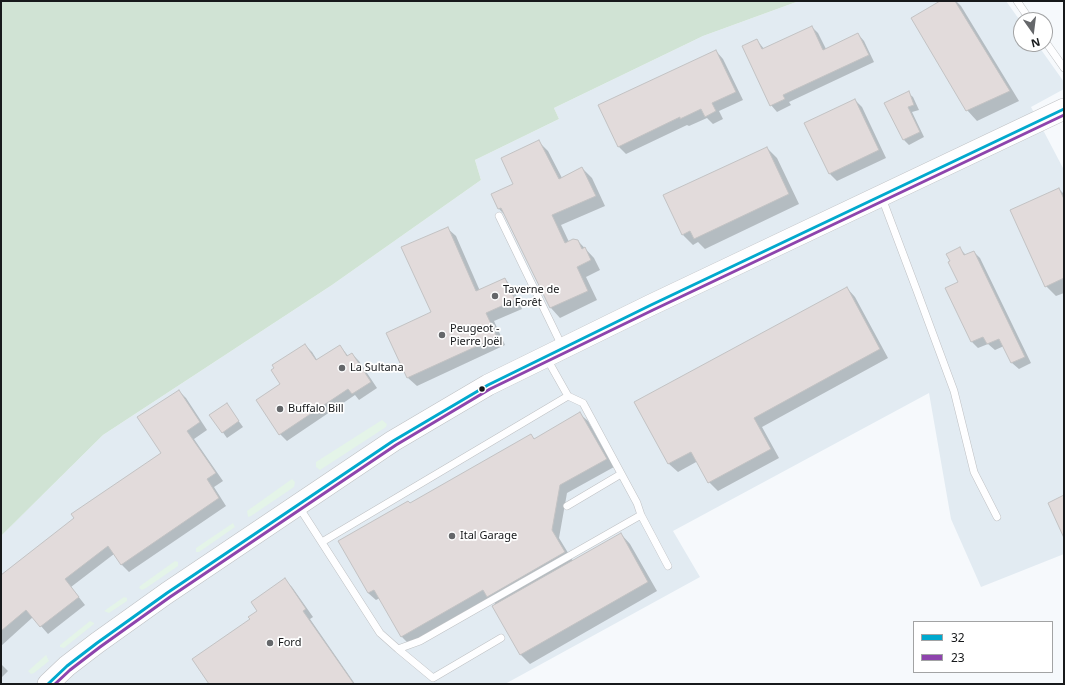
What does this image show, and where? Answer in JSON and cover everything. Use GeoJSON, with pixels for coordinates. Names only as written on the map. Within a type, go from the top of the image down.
{"type":"FeatureCollection","features":[{"type":"Feature","properties":{"kind":"main road"},"geometry":{"type":"LineString","coordinates":[[48,684],[67,666],[96,643],[298,505],[393,441],[488,385],[554,352],[1064,110]]}},
{"type":"Feature","properties":{"kind":"lane"},"geometry":{"type":"LineString","coordinates":[[1017,1],[1025,12]]}},
{"type":"Feature","properties":{"kind":"lane"},"geometry":{"type":"LineString","coordinates":[[1053,52],[1064,68]]}},
{"type":"Feature","properties":{"kind":"lane"},"geometry":{"type":"LineString","coordinates":[[881,196],[918,291],[954,391],[974,472],[997,517]]}},
{"type":"Feature","properties":{"kind":"lane"},"geometry":{"type":"LineString","coordinates":[[499,216],[554,352],[568,396],[583,403],[637,503],[641,515],[668,566]]}},
{"type":"Feature","properties":{"kind":"lane"},"geometry":{"type":"LineString","coordinates":[[322,542],[568,396]]}},
{"type":"Feature","properties":{"kind":"lane"},"geometry":{"type":"LineString","coordinates":[[567,506],[621,474]]}},
{"type":"Feature","properties":{"kind":"lane"},"geometry":{"type":"LineString","coordinates":[[298,505],[380,634],[433,678],[501,638]]}},
{"type":"Feature","properties":{"kind":"lane"},"geometry":{"type":"LineString","coordinates":[[398,649],[420,641],[641,515]]}},
{"type":"Feature","properties":{"kind":"shaded area"},"geometry":{"type":"Polygon","coordinates":[[[799,1],[1006,1],[1014,12],[1013,52],[1043,52],[1064,82],[1064,89],[1031,107],[1064,170],[1064,554],[981,587],[951,519],[929,393],[673,531],[700,577],[505,684],[1,684],[1,536],[103,435],[332,285],[481,180],[475,160],[559,119],[554,108],[703,36],[799,1]]]}},
{"type":"Feature","properties":{"kind":"green space"},"geometry":{"type":"Polygon","coordinates":[[[1,1],[799,1],[703,36],[554,108],[559,119],[475,160],[481,180],[332,285],[103,435],[1,536],[1,1]]]}},
{"type":"Feature","properties":{"kind":"green space"},"geometry":{"type":"Polygon","coordinates":[[[382,420],[387,424],[386,427],[320,470],[316,467],[316,462],[382,420]]]}},
{"type":"Feature","properties":{"kind":"green space"},"geometry":{"type":"Polygon","coordinates":[[[292,479],[295,482],[294,487],[248,517],[247,511],[292,479]]]}},
{"type":"Feature","properties":{"kind":"green space"},"geometry":{"type":"Polygon","coordinates":[[[233,523],[235,527],[199,552],[196,552],[196,548],[233,523]]]}},
{"type":"Feature","properties":{"kind":"green space"},"geometry":{"type":"Polygon","coordinates":[[[175,561],[178,562],[178,566],[146,588],[142,590],[139,588],[140,586],[175,561]]]}},
{"type":"Feature","properties":{"kind":"green space"},"geometry":{"type":"Polygon","coordinates":[[[124,597],[127,598],[127,601],[109,613],[104,611],[124,597]]]}},
{"type":"Feature","properties":{"kind":"green space"},"geometry":{"type":"Polygon","coordinates":[[[90,621],[94,624],[64,648],[60,647],[60,645],[90,621]]]}},
{"type":"Feature","properties":{"kind":"green space"},"geometry":{"type":"Polygon","coordinates":[[[46,655],[49,661],[31,674],[28,671],[46,655]]]}},
{"type":"Feature","properties":{"kind":"building"},"geometry":{"type":"Polygon","coordinates":[[[940,1],[955,1],[1010,91],[966,111],[911,18],[940,1]]]}},
{"type":"Feature","properties":{"kind":"building"},"geometry":{"type":"Polygon","coordinates":[[[812,26],[823,50],[858,33],[869,55],[783,95],[785,99],[770,106],[742,46],[757,39],[762,49],[812,26]]]}},
{"type":"Feature","properties":{"kind":"building"},"geometry":{"type":"Polygon","coordinates":[[[716,50],[736,92],[712,103],[716,111],[705,117],[701,109],[680,119],[680,117],[618,147],[598,105],[716,50]]]}},
{"type":"Feature","properties":{"kind":"building"},"geometry":{"type":"Polygon","coordinates":[[[909,91],[914,105],[908,107],[920,132],[903,140],[884,103],[909,91]]]}},
{"type":"Feature","properties":{"kind":"building"},"geometry":{"type":"Polygon","coordinates":[[[855,99],[879,150],[829,174],[804,123],[855,99]]]}},
{"type":"Feature","properties":{"kind":"building"},"geometry":{"type":"Polygon","coordinates":[[[539,140],[559,179],[582,167],[596,196],[552,215],[565,243],[573,239],[578,240],[582,249],[585,247],[591,260],[577,267],[588,291],[550,308],[501,208],[498,209],[491,194],[513,184],[501,158],[539,140]]]}},
{"type":"Feature","properties":{"kind":"building"},"geometry":{"type":"Polygon","coordinates":[[[767,147],[789,194],[694,239],[690,231],[682,235],[663,195],[767,147]]]}},
{"type":"Feature","properties":{"kind":"building"},"geometry":{"type":"Polygon","coordinates":[[[1059,188],[1064,199],[1064,278],[1045,287],[1010,210],[1059,188]]]}},
{"type":"Feature","properties":{"kind":"building"},"geometry":{"type":"Polygon","coordinates":[[[448,227],[476,291],[505,278],[515,300],[486,313],[497,337],[407,378],[386,333],[431,312],[401,247],[448,227]]]}},
{"type":"Feature","properties":{"kind":"building"},"geometry":{"type":"Polygon","coordinates":[[[960,247],[964,255],[974,251],[1025,357],[1011,363],[999,339],[987,344],[983,337],[971,342],[945,288],[958,282],[948,262],[950,261],[946,254],[960,247]]]}},
{"type":"Feature","properties":{"kind":"building"},"geometry":{"type":"Polygon","coordinates":[[[847,287],[880,349],[754,418],[771,449],[708,483],[691,452],[668,464],[634,402],[847,287]]]}},
{"type":"Feature","properties":{"kind":"building"},"geometry":{"type":"Polygon","coordinates":[[[305,344],[316,360],[340,345],[347,356],[352,353],[371,382],[352,394],[348,389],[279,435],[256,400],[280,384],[271,370],[274,368],[272,365],[305,344]]]}},
{"type":"Feature","properties":{"kind":"building"},"geometry":{"type":"Polygon","coordinates":[[[179,390],[200,422],[187,431],[216,473],[207,479],[219,498],[121,565],[108,546],[65,579],[79,597],[40,627],[26,610],[1,631],[1,575],[74,518],[71,514],[161,453],[137,417],[179,390]]]}},
{"type":"Feature","properties":{"kind":"building"},"geometry":{"type":"Polygon","coordinates":[[[227,403],[239,421],[222,433],[209,415],[227,403]]]}},
{"type":"Feature","properties":{"kind":"building","name":"Ital Garage"},"geometry":{"type":"Polygon","coordinates":[[[580,412],[607,459],[560,485],[552,530],[565,552],[487,597],[483,590],[401,637],[374,590],[368,593],[338,541],[408,501],[410,503],[531,434],[534,439],[580,412]]]}},
{"type":"Feature","properties":{"kind":"building"},"geometry":{"type":"Polygon","coordinates":[[[1064,495],[1064,538],[1048,503],[1064,495]]]}},
{"type":"Feature","properties":{"kind":"building"},"geometry":{"type":"Polygon","coordinates":[[[621,533],[648,582],[520,655],[492,606],[621,533]]]}},
{"type":"Feature","properties":{"kind":"building","name":"Ford"},"geometry":{"type":"Polygon","coordinates":[[[285,578],[306,609],[303,611],[354,684],[209,684],[192,659],[250,619],[248,617],[257,611],[251,602],[285,578]]]}},
{"type":"Feature","properties":{"kind":"transit line","name":"32"},"geometry":{"type":"LineString","coordinates":[[48,684],[67,666],[97,643],[167,593],[393,441],[488,385],[651,305],[1064,109]]}},
{"type":"Feature","properties":{"kind":"transit line","name":"23"},"geometry":{"type":"LineString","coordinates":[[55,684],[70,670],[100,647],[170,597],[396,445],[490,389],[1064,115]]}},
{"type":"Feature","properties":{"kind":"place","name":"Taverne de la Forêt"},"geometry":{"type":"Point","coordinates":[495,296]}},
{"type":"Feature","properties":{"kind":"place","name":"Peugeot - Pierre Joël"},"geometry":{"type":"Point","coordinates":[442,335]}},
{"type":"Feature","properties":{"kind":"place","name":"La Sultana"},"geometry":{"type":"Point","coordinates":[342,368]}},
{"type":"Feature","properties":{"kind":"place","name":"Buffalo Bill"},"geometry":{"type":"Point","coordinates":[280,409]}},
{"type":"Feature","properties":{"kind":"place","name":"Ital Garage"},"geometry":{"type":"Point","coordinates":[452,536]}},
{"type":"Feature","properties":{"kind":"place","name":"Ford"},"geometry":{"type":"Point","coordinates":[270,643]}}]}
